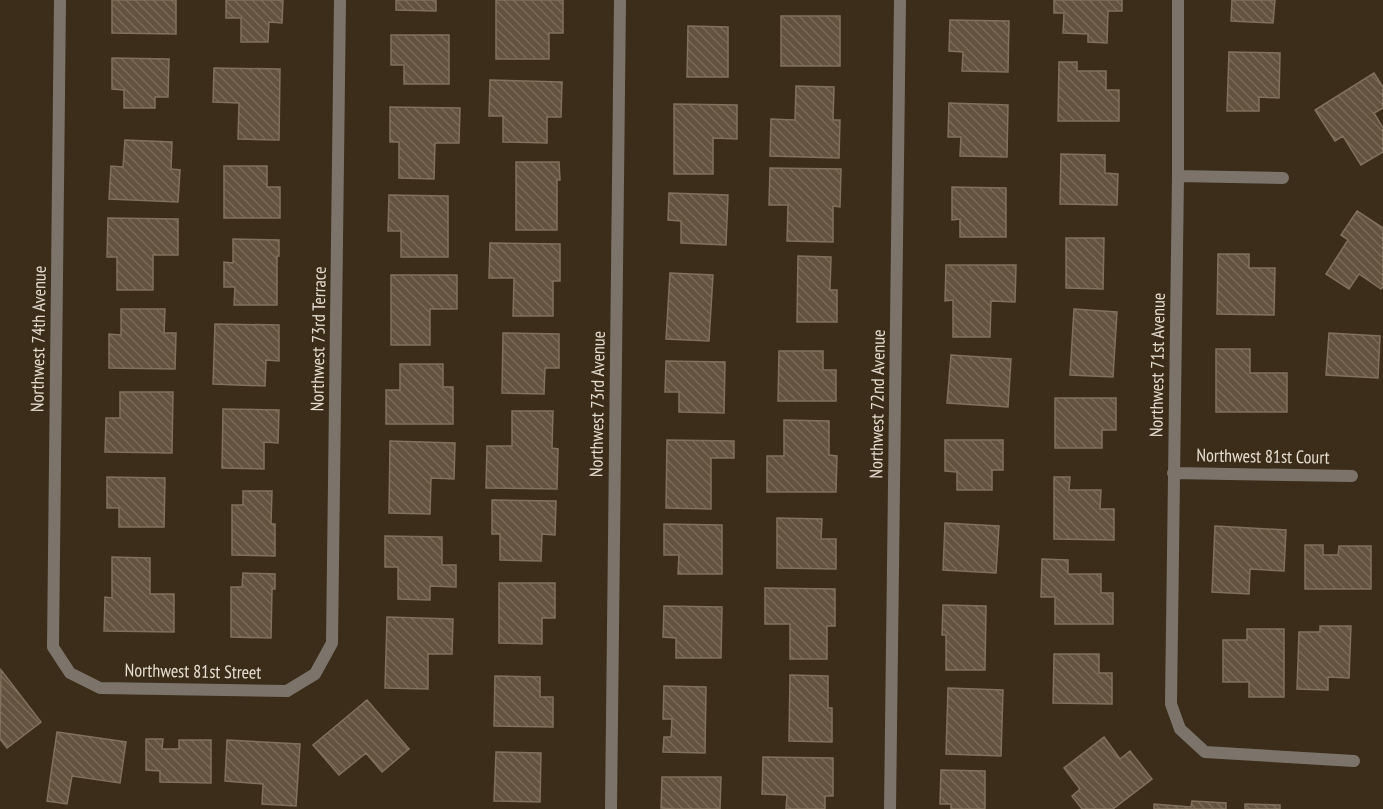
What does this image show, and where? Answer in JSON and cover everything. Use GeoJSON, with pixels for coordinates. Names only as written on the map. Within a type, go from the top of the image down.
{"type":"FeatureCollection","features":[{"type":"Feature","properties":{"kind":"street","name":"Northwest 74th Avenue"},"geometry":{"type":"LineString","coordinates":[[60,0],[53,647],[70,673]]}},
{"type":"Feature","properties":{"kind":"street","name":"Northwest 73rd Terrace"},"geometry":{"type":"LineString","coordinates":[[315,674],[332,643],[340,0]]}},
{"type":"Feature","properties":{"kind":"street","name":"Northwest 73rd Avenue"},"geometry":{"type":"LineString","coordinates":[[610,809],[620,0]]}},
{"type":"Feature","properties":{"kind":"street","name":"Northwest 72nd Avenue"},"geometry":{"type":"LineString","coordinates":[[890,809],[900,0]]}},
{"type":"Feature","properties":{"kind":"street","name":"Northwest 71st Avenue"},"geometry":{"type":"LineString","coordinates":[[1178,0],[1171,704],[1180,729],[1205,752],[1354,761]]}},
{"type":"Feature","properties":{"kind":"street"},"geometry":{"type":"LineString","coordinates":[[1178,176],[1283,178]]}},
{"type":"Feature","properties":{"kind":"street","name":"Northwest 81st Court"},"geometry":{"type":"LineString","coordinates":[[1173,473],[1352,476]]}},
{"type":"Feature","properties":{"kind":"street","name":"Northwest 81st Street"},"geometry":{"type":"LineString","coordinates":[[70,673],[100,688],[287,691],[315,674]]}},
{"type":"Feature","properties":{"kind":"building"},"geometry":{"type":"Polygon","coordinates":[[[112,0],[176,0],[176,34],[112,33],[112,0]]]}},
{"type":"Feature","properties":{"kind":"building"},"geometry":{"type":"Polygon","coordinates":[[[226,0],[283,0],[282,23],[269,22],[268,42],[241,42],[241,18],[226,18],[226,0]]]}},
{"type":"Feature","properties":{"kind":"building"},"geometry":{"type":"Polygon","coordinates":[[[396,0],[436,0],[436,11],[396,10],[396,0]]]}},
{"type":"Feature","properties":{"kind":"building"},"geometry":{"type":"Polygon","coordinates":[[[496,0],[563,0],[563,33],[549,33],[549,59],[496,59],[496,0]]]}},
{"type":"Feature","properties":{"kind":"building"},"geometry":{"type":"Polygon","coordinates":[[[1054,0],[1122,0],[1122,11],[1108,11],[1107,43],[1088,42],[1088,34],[1063,33],[1064,13],[1054,13],[1054,0]]]}},
{"type":"Feature","properties":{"kind":"building"},"geometry":{"type":"Polygon","coordinates":[[[1232,0],[1275,0],[1273,23],[1231,21],[1232,0]]]}},
{"type":"Feature","properties":{"kind":"building"},"geometry":{"type":"Polygon","coordinates":[[[781,16],[840,16],[840,66],[781,66],[781,16]]]}},
{"type":"Feature","properties":{"kind":"building"},"geometry":{"type":"Polygon","coordinates":[[[950,20],[1009,21],[1008,72],[962,71],[963,52],[949,51],[950,20]]]}},
{"type":"Feature","properties":{"kind":"building"},"geometry":{"type":"Polygon","coordinates":[[[688,26],[728,27],[728,77],[687,77],[688,26]]]}},
{"type":"Feature","properties":{"kind":"building"},"geometry":{"type":"Polygon","coordinates":[[[391,35],[449,35],[449,84],[404,84],[404,65],[391,65],[391,35]]]}},
{"type":"Feature","properties":{"kind":"building"},"geometry":{"type":"Polygon","coordinates":[[[1229,52],[1280,53],[1279,98],[1259,97],[1259,111],[1227,111],[1229,52]]]}},
{"type":"Feature","properties":{"kind":"building"},"geometry":{"type":"Polygon","coordinates":[[[112,58],[169,59],[168,97],[155,97],[155,108],[124,108],[124,90],[112,89],[112,58]]]}},
{"type":"Feature","properties":{"kind":"building"},"geometry":{"type":"Polygon","coordinates":[[[1059,62],[1077,62],[1077,71],[1106,71],[1106,90],[1119,90],[1119,121],[1058,121],[1059,62]]]}},
{"type":"Feature","properties":{"kind":"building"},"geometry":{"type":"Polygon","coordinates":[[[214,68],[280,69],[279,140],[238,139],[239,103],[213,102],[214,68]]]}},
{"type":"Feature","properties":{"kind":"building"},"geometry":{"type":"Polygon","coordinates":[[[1374,73],[1383,87],[1383,108],[1374,113],[1383,128],[1383,152],[1361,165],[1343,136],[1335,141],[1315,110],[1374,73]]]}},
{"type":"Feature","properties":{"kind":"building"},"geometry":{"type":"Polygon","coordinates":[[[490,80],[562,82],[561,117],[547,117],[547,143],[503,142],[503,116],[489,116],[490,80]]]}},
{"type":"Feature","properties":{"kind":"building"},"geometry":{"type":"Polygon","coordinates":[[[796,86],[834,87],[833,120],[840,120],[839,158],[770,156],[771,119],[795,120],[796,86]]]}},
{"type":"Feature","properties":{"kind":"building"},"geometry":{"type":"Polygon","coordinates":[[[949,103],[1008,105],[1007,157],[960,156],[961,137],[948,137],[949,103]]]}},
{"type":"Feature","properties":{"kind":"building"},"geometry":{"type":"Polygon","coordinates":[[[674,104],[737,105],[737,139],[713,138],[713,174],[674,174],[674,104]]]}},
{"type":"Feature","properties":{"kind":"building"},"geometry":{"type":"Polygon","coordinates":[[[390,107],[460,108],[459,143],[435,143],[434,179],[399,178],[399,142],[390,142],[390,107]]]}},
{"type":"Feature","properties":{"kind":"building"},"geometry":{"type":"Polygon","coordinates":[[[125,140],[172,142],[171,169],[180,170],[178,202],[109,199],[111,166],[123,167],[125,140]]]}},
{"type":"Feature","properties":{"kind":"building"},"geometry":{"type":"Polygon","coordinates":[[[1061,154],[1105,155],[1105,173],[1118,174],[1117,205],[1060,204],[1061,154]]]}},
{"type":"Feature","properties":{"kind":"building"},"geometry":{"type":"Polygon","coordinates":[[[516,162],[559,162],[557,230],[516,230],[516,162]]]}},
{"type":"Feature","properties":{"kind":"building"},"geometry":{"type":"Polygon","coordinates":[[[224,166],[267,166],[267,187],[280,187],[280,218],[224,218],[224,166]]]}},
{"type":"Feature","properties":{"kind":"building"},"geometry":{"type":"Polygon","coordinates":[[[770,168],[841,169],[840,207],[833,206],[833,242],[787,241],[788,205],[769,205],[770,168]]]}},
{"type":"Feature","properties":{"kind":"building"},"geometry":{"type":"Polygon","coordinates":[[[952,187],[1006,188],[1006,237],[960,237],[960,219],[952,220],[952,187]]]}},
{"type":"Feature","properties":{"kind":"building"},"geometry":{"type":"Polygon","coordinates":[[[669,193],[728,195],[726,245],[681,243],[681,221],[668,220],[669,193]]]}},
{"type":"Feature","properties":{"kind":"building"},"geometry":{"type":"Polygon","coordinates":[[[389,195],[448,196],[448,257],[401,257],[401,231],[388,231],[389,195]]]}},
{"type":"Feature","properties":{"kind":"building"},"geometry":{"type":"Polygon","coordinates":[[[1357,211],[1383,228],[1383,286],[1381,289],[1359,274],[1349,289],[1326,274],[1348,240],[1341,235],[1357,211]]]}},
{"type":"Feature","properties":{"kind":"building"},"geometry":{"type":"Polygon","coordinates":[[[108,218],[178,219],[178,255],[153,255],[153,290],[117,290],[117,257],[107,257],[108,218]]]}},
{"type":"Feature","properties":{"kind":"building"},"geometry":{"type":"Polygon","coordinates":[[[1066,238],[1104,238],[1103,289],[1066,288],[1066,238]]]}},
{"type":"Feature","properties":{"kind":"building"},"geometry":{"type":"Polygon","coordinates":[[[233,239],[279,240],[277,305],[234,305],[235,287],[224,287],[224,262],[233,263],[233,239]]]}},
{"type":"Feature","properties":{"kind":"building"},"geometry":{"type":"Polygon","coordinates":[[[490,243],[560,244],[560,281],[553,281],[553,316],[513,316],[514,278],[489,278],[490,243]]]}},
{"type":"Feature","properties":{"kind":"building"},"geometry":{"type":"Polygon","coordinates":[[[1218,254],[1249,254],[1249,268],[1275,268],[1274,315],[1217,314],[1218,254]]]}},
{"type":"Feature","properties":{"kind":"building"},"geometry":{"type":"Polygon","coordinates":[[[798,256],[831,257],[830,290],[837,290],[837,322],[797,322],[798,256]]]}},
{"type":"Feature","properties":{"kind":"building"},"geometry":{"type":"Polygon","coordinates":[[[946,265],[1016,265],[1015,302],[991,301],[990,337],[953,337],[953,300],[945,301],[946,265]]]}},
{"type":"Feature","properties":{"kind":"building"},"geometry":{"type":"Polygon","coordinates":[[[670,273],[713,275],[709,341],[666,339],[670,273]]]}},
{"type":"Feature","properties":{"kind":"building"},"geometry":{"type":"Polygon","coordinates":[[[391,275],[457,275],[457,309],[430,309],[430,345],[391,345],[391,275]]]}},
{"type":"Feature","properties":{"kind":"building"},"geometry":{"type":"Polygon","coordinates":[[[121,309],[165,309],[164,333],[176,333],[175,369],[109,368],[109,334],[121,335],[121,309]]]}},
{"type":"Feature","properties":{"kind":"building"},"geometry":{"type":"Polygon","coordinates":[[[1074,309],[1117,312],[1113,377],[1070,375],[1074,309]]]}},
{"type":"Feature","properties":{"kind":"building"},"geometry":{"type":"Polygon","coordinates":[[[215,324],[279,325],[279,361],[266,360],[265,386],[213,384],[215,324]]]}},
{"type":"Feature","properties":{"kind":"building"},"geometry":{"type":"Polygon","coordinates":[[[503,333],[559,334],[559,368],[545,368],[544,394],[502,393],[503,333]]]}},
{"type":"Feature","properties":{"kind":"building"},"geometry":{"type":"Polygon","coordinates":[[[1329,333],[1380,336],[1378,378],[1326,375],[1329,333]]]}},
{"type":"Feature","properties":{"kind":"building"},"geometry":{"type":"Polygon","coordinates":[[[1216,349],[1250,349],[1250,373],[1287,373],[1287,412],[1216,412],[1216,349]]]}},
{"type":"Feature","properties":{"kind":"building"},"geometry":{"type":"Polygon","coordinates":[[[779,351],[823,351],[823,370],[836,370],[836,401],[778,401],[779,351]]]}},
{"type":"Feature","properties":{"kind":"building"},"geometry":{"type":"Polygon","coordinates":[[[951,355],[1011,359],[1008,407],[947,403],[951,355]]]}},
{"type":"Feature","properties":{"kind":"building"},"geometry":{"type":"Polygon","coordinates":[[[666,361],[725,362],[724,413],[679,412],[679,392],[665,392],[666,361]]]}},
{"type":"Feature","properties":{"kind":"building"},"geometry":{"type":"Polygon","coordinates":[[[400,364],[443,364],[443,387],[453,387],[453,424],[386,424],[386,390],[400,390],[400,364]]]}},
{"type":"Feature","properties":{"kind":"building"},"geometry":{"type":"Polygon","coordinates":[[[120,392],[173,392],[172,453],[105,452],[106,418],[120,418],[120,392]]]}},
{"type":"Feature","properties":{"kind":"building"},"geometry":{"type":"Polygon","coordinates":[[[1055,398],[1116,398],[1116,430],[1102,430],[1102,448],[1055,448],[1055,398]]]}},
{"type":"Feature","properties":{"kind":"building"},"geometry":{"type":"Polygon","coordinates":[[[223,409],[279,410],[278,443],[264,442],[264,469],[222,468],[223,409]]]}},
{"type":"Feature","properties":{"kind":"building"},"geometry":{"type":"Polygon","coordinates":[[[512,411],[553,411],[552,448],[558,449],[557,489],[486,488],[487,446],[512,446],[512,411]]]}},
{"type":"Feature","properties":{"kind":"building"},"geometry":{"type":"Polygon","coordinates":[[[784,420],[829,421],[829,455],[837,456],[836,492],[767,492],[767,456],[784,456],[784,420]]]}},
{"type":"Feature","properties":{"kind":"building"},"geometry":{"type":"Polygon","coordinates":[[[667,440],[734,441],[734,458],[711,458],[711,509],[666,508],[667,440]]]}},
{"type":"Feature","properties":{"kind":"building"},"geometry":{"type":"Polygon","coordinates":[[[945,440],[1003,440],[1003,470],[992,470],[992,490],[957,490],[957,472],[945,471],[945,440]]]}},
{"type":"Feature","properties":{"kind":"building"},"geometry":{"type":"Polygon","coordinates":[[[390,441],[455,443],[454,479],[431,478],[430,514],[389,513],[390,441]]]}},
{"type":"Feature","properties":{"kind":"building"},"geometry":{"type":"Polygon","coordinates":[[[107,477],[165,478],[164,527],[119,527],[119,508],[107,508],[107,477]]]}},
{"type":"Feature","properties":{"kind":"building"},"geometry":{"type":"Polygon","coordinates":[[[1054,477],[1070,477],[1069,490],[1101,490],[1100,509],[1114,509],[1114,540],[1054,539],[1054,477]]]}},
{"type":"Feature","properties":{"kind":"building"},"geometry":{"type":"Polygon","coordinates":[[[243,491],[272,491],[271,524],[275,524],[275,556],[232,555],[232,505],[243,505],[243,491]]]}},
{"type":"Feature","properties":{"kind":"building"},"geometry":{"type":"Polygon","coordinates":[[[492,500],[556,501],[555,535],[542,534],[541,561],[500,560],[500,534],[492,534],[492,500]]]}},
{"type":"Feature","properties":{"kind":"building"},"geometry":{"type":"Polygon","coordinates":[[[777,518],[822,519],[821,539],[836,539],[836,569],[777,568],[777,518]]]}},
{"type":"Feature","properties":{"kind":"building"},"geometry":{"type":"Polygon","coordinates":[[[945,523],[999,526],[996,573],[943,570],[945,523]]]}},
{"type":"Feature","properties":{"kind":"building"},"geometry":{"type":"Polygon","coordinates":[[[664,524],[722,525],[722,574],[678,574],[679,555],[664,555],[664,524]]]}},
{"type":"Feature","properties":{"kind":"building"},"geometry":{"type":"Polygon","coordinates":[[[1215,526],[1286,530],[1284,571],[1250,569],[1249,594],[1212,592],[1215,526]]]}},
{"type":"Feature","properties":{"kind":"building"},"geometry":{"type":"Polygon","coordinates":[[[385,536],[442,537],[442,565],[456,565],[456,587],[430,586],[430,600],[398,599],[398,567],[385,567],[385,536]]]}},
{"type":"Feature","properties":{"kind":"building"},"geometry":{"type":"Polygon","coordinates":[[[1305,545],[1323,545],[1323,555],[1338,555],[1339,546],[1371,546],[1371,589],[1305,589],[1305,545]]]}},
{"type":"Feature","properties":{"kind":"building"},"geometry":{"type":"Polygon","coordinates":[[[112,557],[150,558],[150,594],[174,594],[174,632],[104,631],[105,597],[112,598],[112,557]]]}},
{"type":"Feature","properties":{"kind":"building"},"geometry":{"type":"Polygon","coordinates":[[[1042,559],[1068,560],[1068,574],[1101,574],[1101,593],[1113,593],[1113,624],[1055,624],[1055,597],[1041,597],[1042,559]]]}},
{"type":"Feature","properties":{"kind":"building"},"geometry":{"type":"Polygon","coordinates":[[[243,573],[275,574],[275,589],[272,589],[271,638],[231,637],[231,587],[242,587],[243,573]]]}},
{"type":"Feature","properties":{"kind":"building"},"geometry":{"type":"Polygon","coordinates":[[[499,583],[555,583],[555,618],[542,618],[542,644],[499,643],[499,583]]]}},
{"type":"Feature","properties":{"kind":"building"},"geometry":{"type":"Polygon","coordinates":[[[765,588],[835,589],[835,626],[827,626],[827,659],[790,659],[790,624],[765,624],[765,588]]]}},
{"type":"Feature","properties":{"kind":"building"},"geometry":{"type":"Polygon","coordinates":[[[943,605],[986,606],[985,670],[946,670],[946,635],[942,635],[943,605]]]}},
{"type":"Feature","properties":{"kind":"building"},"geometry":{"type":"Polygon","coordinates":[[[664,606],[722,607],[721,658],[676,658],[676,638],[663,637],[664,606]]]}},
{"type":"Feature","properties":{"kind":"building"},"geometry":{"type":"Polygon","coordinates":[[[387,617],[453,619],[452,654],[428,654],[428,689],[385,688],[387,617]]]}},
{"type":"Feature","properties":{"kind":"building"},"geometry":{"type":"Polygon","coordinates":[[[1320,626],[1351,626],[1349,678],[1328,677],[1328,690],[1297,689],[1299,632],[1320,632],[1320,626]]]}},
{"type":"Feature","properties":{"kind":"building"},"geometry":{"type":"Polygon","coordinates":[[[1247,629],[1284,629],[1284,697],[1249,697],[1249,682],[1223,682],[1223,640],[1247,640],[1247,629]]]}},
{"type":"Feature","properties":{"kind":"building"},"geometry":{"type":"Polygon","coordinates":[[[1054,654],[1099,654],[1099,673],[1112,673],[1112,704],[1053,703],[1054,654]]]}},
{"type":"Feature","properties":{"kind":"building"},"geometry":{"type":"Polygon","coordinates":[[[1,670],[41,722],[7,748],[0,739],[1,670]]]}},
{"type":"Feature","properties":{"kind":"building"},"geometry":{"type":"Polygon","coordinates":[[[790,675],[828,676],[828,708],[832,708],[832,742],[789,741],[790,675]]]}},
{"type":"Feature","properties":{"kind":"building"},"geometry":{"type":"Polygon","coordinates":[[[495,676],[540,677],[540,697],[553,697],[553,727],[494,726],[495,676]]]}},
{"type":"Feature","properties":{"kind":"building"},"geometry":{"type":"Polygon","coordinates":[[[664,686],[706,687],[705,753],[663,752],[664,737],[671,737],[672,719],[663,719],[664,686]]]}},
{"type":"Feature","properties":{"kind":"building"},"geometry":{"type":"Polygon","coordinates":[[[948,688],[1003,690],[1001,756],[946,754],[948,688]]]}},
{"type":"Feature","properties":{"kind":"building"},"geometry":{"type":"Polygon","coordinates":[[[367,700],[409,749],[382,772],[366,753],[339,775],[313,745],[367,700]]]}},
{"type":"Feature","properties":{"kind":"building"},"geometry":{"type":"Polygon","coordinates":[[[57,732],[126,742],[120,783],[72,776],[67,804],[47,801],[57,732]]]}},
{"type":"Feature","properties":{"kind":"building"},"geometry":{"type":"Polygon","coordinates":[[[1104,737],[1120,759],[1130,751],[1152,779],[1113,809],[1082,809],[1072,796],[1080,789],[1064,768],[1104,737]]]}},
{"type":"Feature","properties":{"kind":"building"},"geometry":{"type":"Polygon","coordinates":[[[146,739],[163,739],[162,749],[179,749],[179,740],[211,740],[211,783],[160,782],[160,771],[146,770],[146,739]]]}},
{"type":"Feature","properties":{"kind":"building"},"geometry":{"type":"Polygon","coordinates":[[[227,740],[300,744],[296,806],[262,804],[263,784],[225,781],[227,740]]]}},
{"type":"Feature","properties":{"kind":"building"},"geometry":{"type":"Polygon","coordinates":[[[496,752],[541,753],[540,802],[494,801],[496,752]]]}},
{"type":"Feature","properties":{"kind":"building"},"geometry":{"type":"Polygon","coordinates":[[[763,757],[833,758],[833,796],[825,796],[825,809],[786,809],[787,795],[762,794],[763,757]]]}},
{"type":"Feature","properties":{"kind":"building"},"geometry":{"type":"Polygon","coordinates":[[[941,770],[985,771],[985,809],[951,809],[951,804],[940,804],[941,770]]]}},
{"type":"Feature","properties":{"kind":"building"},"geometry":{"type":"Polygon","coordinates":[[[662,777],[721,777],[720,809],[661,808],[662,777]]]}},
{"type":"Feature","properties":{"kind":"building"},"geometry":{"type":"Polygon","coordinates":[[[1192,801],[1226,803],[1226,809],[1154,809],[1154,804],[1191,807],[1192,801]]]}},
{"type":"Feature","properties":{"kind":"building"},"geometry":{"type":"Polygon","coordinates":[[[1245,804],[1280,805],[1280,809],[1245,809],[1245,804]]]}}]}
